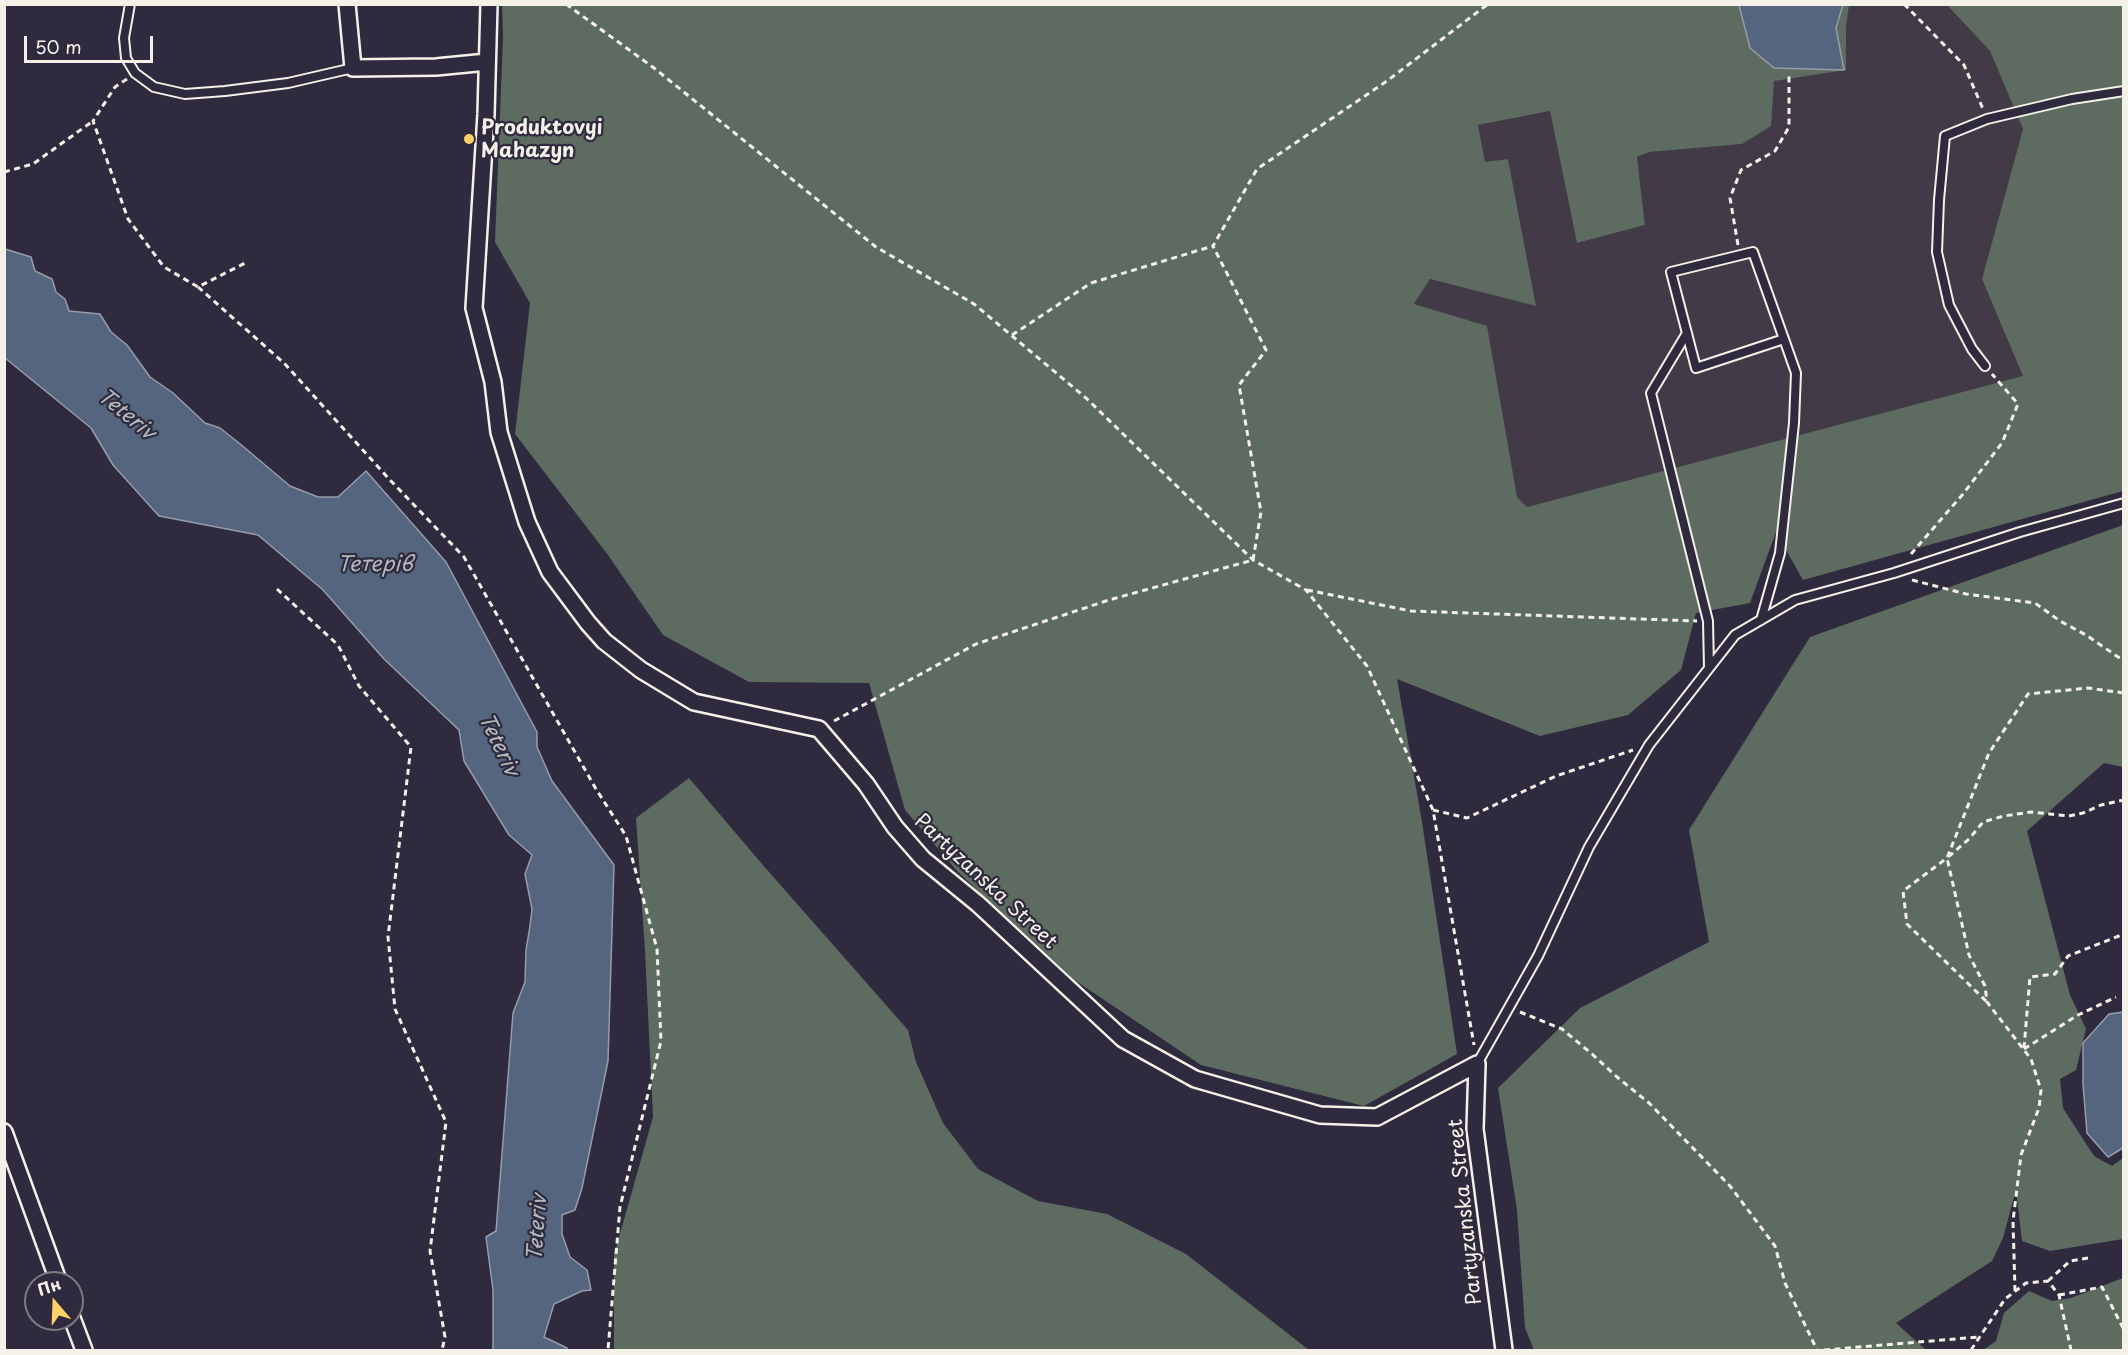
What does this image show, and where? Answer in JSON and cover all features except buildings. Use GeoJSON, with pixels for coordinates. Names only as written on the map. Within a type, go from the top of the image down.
{"type":"FeatureCollection","features":[{"type":"Feature","properties":{"kind":"street"},"geometry":{"type":"LineString","coordinates":[[347,4],[353,68],[436,67],[487,62]]}},
{"type":"Feature","properties":{"kind":"street"},"geometry":{"type":"LineString","coordinates":[[489,4],[486,114],[474,308],[493,382],[499,432],[527,522],[550,572],[604,641],[641,670],[694,702],[819,729]]}},
{"type":"Feature","properties":{"kind":"street","name":"Partyzanska Street"},"geometry":{"type":"LineString","coordinates":[[819,729],[866,784],[895,827],[923,859],[978,904],[1123,1039],[1195,1079],[1320,1115],[1377,1117],[1477,1064],[1475,1129],[1504,1350]]}},
{"type":"Feature","properties":{"kind":"street"},"geometry":{"type":"LineString","coordinates":[[4,1132],[55,1271]]}},
{"type":"Feature","properties":{"kind":"street"},"geometry":{"type":"LineString","coordinates":[[77,1331],[84,1350]]}},
{"type":"Feature","properties":{"kind":"lane"},"geometry":{"type":"LineString","coordinates":[[130,4],[124,38],[126,58],[135,73],[154,87],[184,94],[225,91],[288,82],[353,68]]}},
{"type":"Feature","properties":{"kind":"lane"},"geometry":{"type":"LineString","coordinates":[[1985,366],[1972,349],[1949,305],[1937,252],[1945,136],[1987,119],[2072,99],[2124,91]]}},
{"type":"Feature","properties":{"kind":"lane"},"geometry":{"type":"LineString","coordinates":[[1761,620],[1780,553],[1794,423],[1796,373],[1784,339],[1753,252],[1671,272],[1696,368],[1784,339]]}},
{"type":"Feature","properties":{"kind":"lane"},"geometry":{"type":"LineString","coordinates":[[1687,333],[1651,393],[1708,621],[1709,668]]}},
{"type":"Feature","properties":{"kind":"lane"},"geometry":{"type":"LineString","coordinates":[[1477,1064],[1538,956],[1589,847],[1649,745],[1735,635],[1795,600],[1893,573],[2020,532],[2124,503]]}},
{"type":"Feature","properties":{"kind":"path"},"geometry":{"type":"LineString","coordinates":[[566,4],[654,68],[876,246],[974,304],[1086,398],[1253,560],[1306,590],[1411,611],[1708,621]]}},
{"type":"Feature","properties":{"kind":"path"},"geometry":{"type":"LineString","coordinates":[[1012,335],[1091,283],[1214,246],[1257,169],[1387,81],[1488,4]]}},
{"type":"Feature","properties":{"kind":"path"},"geometry":{"type":"LineString","coordinates":[[1904,4],[1964,65],[1987,119]]}},
{"type":"Feature","properties":{"kind":"path"},"geometry":{"type":"LineString","coordinates":[[4,172],[33,164],[93,122],[115,87],[135,73]]}},
{"type":"Feature","properties":{"kind":"path"},"geometry":{"type":"LineString","coordinates":[[1740,255],[1730,198],[1741,170],[1775,151],[1789,127],[1789,73]]}},
{"type":"Feature","properties":{"kind":"path"},"geometry":{"type":"LineString","coordinates":[[93,122],[128,219],[164,267],[198,286],[284,363],[464,557],[596,789],[626,836],[657,949],[661,1041],[620,1207],[608,1350]]}},
{"type":"Feature","properties":{"kind":"path"},"geometry":{"type":"LineString","coordinates":[[1214,246],[1266,350],[1239,385],[1262,513],[1253,560]]}},
{"type":"Feature","properties":{"kind":"path"},"geometry":{"type":"LineString","coordinates":[[198,286],[247,262]]}},
{"type":"Feature","properties":{"kind":"path"},"geometry":{"type":"LineString","coordinates":[[1985,366],[2018,404],[2002,442],[1963,494],[1893,573],[1966,594],[2035,603],[2124,661]]}},
{"type":"Feature","properties":{"kind":"path"},"geometry":{"type":"LineString","coordinates":[[819,729],[976,644],[1109,600],[1253,560]]}},
{"type":"Feature","properties":{"kind":"path"},"geometry":{"type":"LineString","coordinates":[[277,589],[338,645],[359,686],[411,747],[388,937],[395,1009],[446,1122],[430,1251],[445,1336],[442,1350]]}},
{"type":"Feature","properties":{"kind":"path"},"geometry":{"type":"LineString","coordinates":[[1306,590],[1367,666],[1433,810],[1477,1064]]}},
{"type":"Feature","properties":{"kind":"path"},"geometry":{"type":"LineString","coordinates":[[1987,1002],[1985,986],[1970,955],[1947,858],[1989,753],[2028,694],[2088,688],[2124,693]]}},
{"type":"Feature","properties":{"kind":"path"},"geometry":{"type":"LineString","coordinates":[[1433,810],[1467,818],[1556,776],[1649,745]]}},
{"type":"Feature","properties":{"kind":"path"},"geometry":{"type":"LineString","coordinates":[[2015,1291],[2013,1221],[2021,1155],[2039,1108],[2041,1090],[2031,1059],[1987,1002],[1907,924],[1903,891],[1947,858],[1969,839],[1983,822],[2031,812],[2069,816],[2124,800]]}},
{"type":"Feature","properties":{"kind":"path"},"geometry":{"type":"LineString","coordinates":[[2024,1049],[2030,977],[2055,974],[2068,956],[2123,933]]}},
{"type":"Feature","properties":{"kind":"path"},"geometry":{"type":"LineString","coordinates":[[2024,1049],[2078,1015],[2116,997]]}},
{"type":"Feature","properties":{"kind":"path"},"geometry":{"type":"LineString","coordinates":[[1508,1008],[1562,1029],[1649,1103],[1730,1186],[1775,1246],[1785,1283],[1817,1350]]}},
{"type":"Feature","properties":{"kind":"path"},"geometry":{"type":"LineString","coordinates":[[1971,1350],[2005,1299],[2015,1291],[2026,1283],[2048,1281],[2070,1262],[2088,1258]]}},
{"type":"Feature","properties":{"kind":"path"},"geometry":{"type":"LineString","coordinates":[[2048,1281],[2059,1295],[2071,1350]]}},
{"type":"Feature","properties":{"kind":"path"},"geometry":{"type":"LineString","coordinates":[[2059,1295],[2102,1287],[2124,1330]]}},
{"type":"Feature","properties":{"kind":"path"},"geometry":{"type":"LineString","coordinates":[[1824,1350],[1979,1337]]}},
{"type":"Feature","properties":{"kind":"shaded area"},"geometry":{"type":"Polygon","coordinates":[[[1849,5],[1947,5],[1990,51],[2023,129],[1982,279],[2024,376],[1527,507],[1517,497],[1414,304],[1430,279],[1536,305],[1508,159],[1484,163],[1478,125],[1550,111],[1577,243],[1645,225],[1637,158],[1650,152],[1742,144],[1774,81],[1846,28],[1849,5]]]}},
{"type":"Feature","properties":{"kind":"green space"},"geometry":{"type":"Polygon","coordinates":[[[1739,4],[1750,48],[1843,70],[1836,28],[1843,5],[1849,5],[1846,28],[1846,70],[1774,81],[1771,126],[1742,144],[1650,152],[1637,157],[1645,225],[1577,243],[1550,111],[1478,125],[1485,162],[1508,159],[1536,306],[1430,279],[1414,304],[1487,326],[1517,497],[1527,507],[2023,376],[1982,279],[2023,129],[1990,51],[1947,5],[2123,5],[2123,491],[1803,580],[1776,532],[1750,603],[1696,613],[1681,670],[1628,715],[1540,736],[1397,679],[1422,822],[1457,1054],[1364,1106],[1201,1065],[1076,981],[958,872],[905,810],[869,683],[749,682],[663,635],[608,555],[515,434],[530,303],[495,242],[503,37],[502,5],[1739,4]]]}},
{"type":"Feature","properties":{"kind":"green space"},"geometry":{"type":"Polygon","coordinates":[[[2123,525],[2123,767],[2104,763],[2027,831],[2070,995],[2086,1029],[2076,1070],[2060,1079],[2063,1108],[2094,1156],[2112,1166],[2123,1158],[2123,1239],[2050,1251],[2022,1241],[2016,1190],[2003,1238],[1992,1261],[1896,1323],[1926,1350],[1534,1350],[1525,1328],[1517,1210],[1498,1088],[1580,1008],[1709,942],[1689,830],[1810,637],[2123,525]]]}},
{"type":"Feature","properties":{"kind":"green space"},"geometry":{"type":"Polygon","coordinates":[[[689,778],[908,1030],[916,1062],[943,1123],[978,1169],[1038,1201],[1107,1214],[1186,1254],[1309,1350],[614,1350],[614,1255],[653,1117],[636,818],[689,778]]]}},
{"type":"Feature","properties":{"kind":"green space"},"geometry":{"type":"Polygon","coordinates":[[[2123,1278],[2123,1350],[1983,1350],[1996,1341],[2004,1313],[2029,1291],[2052,1301],[2071,1298],[2123,1278]]]}},
{"type":"Feature","properties":{"kind":"water"},"geometry":{"type":"Polygon","coordinates":[[[1739,5],[1843,5],[1836,28],[1844,70],[1774,68],[1750,48],[1739,5]]]}},
{"type":"Feature","properties":{"kind":"water","name":"Тетерів"},"geometry":{"type":"Polygon","coordinates":[[[5,249],[31,257],[35,271],[52,279],[56,292],[65,299],[69,311],[100,314],[111,332],[127,345],[150,377],[173,393],[205,423],[220,428],[290,486],[318,497],[338,497],[366,471],[446,562],[537,732],[537,747],[552,781],[614,865],[608,1061],[582,1188],[575,1210],[562,1215],[562,1234],[570,1257],[587,1270],[591,1290],[582,1291],[554,1304],[544,1337],[567,1350],[493,1350],[493,1290],[486,1237],[496,1231],[513,1013],[525,982],[526,950],[532,909],[525,874],[532,855],[509,835],[464,761],[459,730],[384,659],[323,590],[258,535],[159,516],[113,465],[91,428],[5,358],[5,249]]]}},
{"type":"Feature","properties":{"kind":"water"},"geometry":{"type":"Polygon","coordinates":[[[2123,1012],[2123,1148],[2108,1157],[2087,1133],[2083,1084],[2083,1043],[2109,1014],[2123,1012]]]}},
{"type":"Feature","properties":{"kind":"place","name":"Produktovyi Mahazyn"},"geometry":{"type":"Point","coordinates":[469,139]}},
{"type":"Feature","properties":{"kind":"water label","name":"Teteriv"},"geometry":{"type":"Point","coordinates":[126,415]}},
{"type":"Feature","properties":{"kind":"water label","name":"Teteriv"},"geometry":{"type":"Point","coordinates":[498,745]}},
{"type":"Feature","properties":{"kind":"water label","name":"Teteriv"},"geometry":{"type":"Point","coordinates":[538,1228]}}]}
